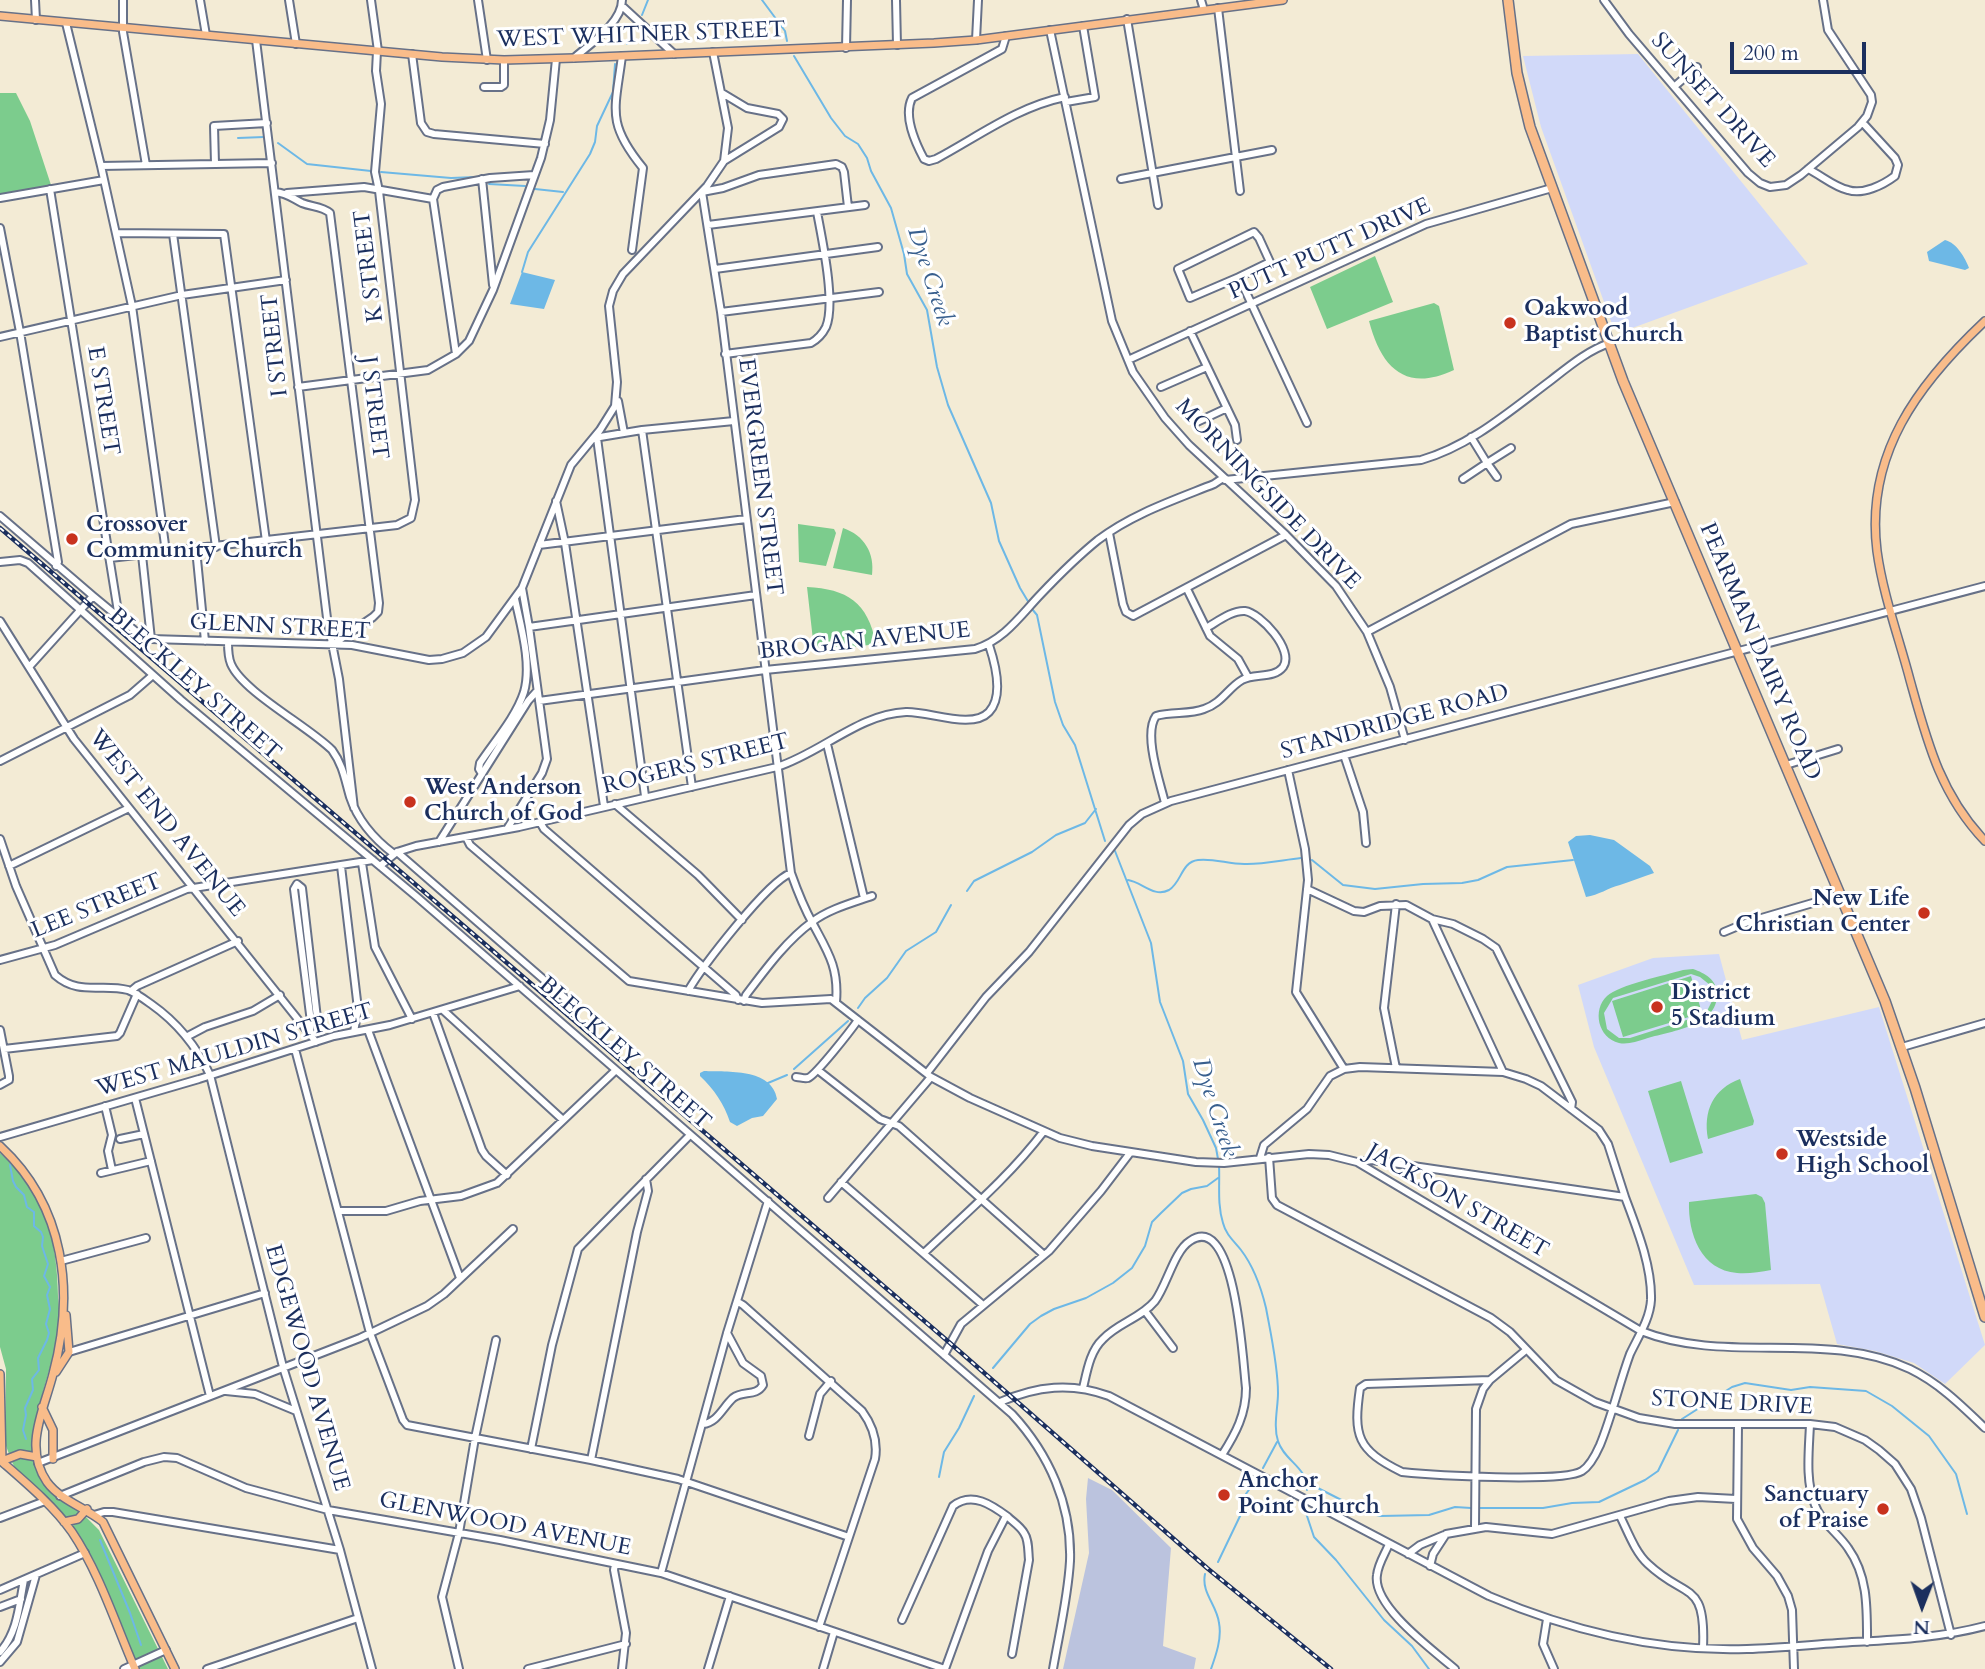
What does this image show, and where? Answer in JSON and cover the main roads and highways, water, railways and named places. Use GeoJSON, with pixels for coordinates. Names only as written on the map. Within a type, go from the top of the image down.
{"type":"FeatureCollection","features":[{"type":"Feature","properties":{"kind":"highway","name":"PEARMAN DAIRY ROAD"},"geometry":{"type":"LineString","coordinates":[[1508,0],[1522,99],[1552,188],[1610,343],[1902,1047],[1985,1317]]}},
{"type":"Feature","properties":{"kind":"main road","name":"WEST WHITNER STREET"},"geometry":{"type":"LineString","coordinates":[[0,16],[296,44],[505,60],[846,48],[976,40],[1283,0]]}},
{"type":"Feature","properties":{"kind":"main road"},"geometry":{"type":"LineString","coordinates":[[1985,321],[1916,396],[1898,428],[1884,462],[1877,496],[1876,535],[1880,567],[1931,753],[1939,774],[1961,813],[1985,841]]}},
{"type":"Feature","properties":{"kind":"main road"},"geometry":{"type":"LineString","coordinates":[[0,1146],[23,1170],[41,1197],[55,1230],[69,1328],[69,1352],[53,1376]]}},
{"type":"Feature","properties":{"kind":"main road"},"geometry":{"type":"LineString","coordinates":[[64,1305],[53,1376],[36,1433],[38,1460],[47,1482],[60,1496],[86,1509],[103,1522],[175,1669]]}},
{"type":"Feature","properties":{"kind":"main road"},"geometry":{"type":"LineString","coordinates":[[0,1374],[1,1461],[64,1522],[85,1553],[134,1667]]}},
{"type":"Feature","properties":{"kind":"main road"},"geometry":{"type":"LineString","coordinates":[[42,1406],[54,1430],[54,1459]]}},
{"type":"Feature","properties":{"kind":"main road"},"geometry":{"type":"LineString","coordinates":[[1,1461],[20,1454],[38,1460]]}},
{"type":"Feature","properties":{"kind":"main road"},"geometry":{"type":"LineString","coordinates":[[64,1522],[78,1519],[86,1509]]}},
{"type":"Feature","properties":{"kind":"water"},"geometry":{"type":"Polygon","coordinates":[[[1945,240],[1957,248],[1969,268],[1965,270],[1929,261],[1927,252],[1945,240]]]}},
{"type":"Feature","properties":{"kind":"water"},"geometry":{"type":"Polygon","coordinates":[[[522,272],[555,280],[544,309],[510,304],[522,272]]]}},
{"type":"Feature","properties":{"kind":"water"},"geometry":{"type":"Polygon","coordinates":[[[1590,835],[1614,840],[1650,866],[1654,873],[1586,897],[1568,842],[1576,836],[1590,835]]]}},
{"type":"Feature","properties":{"kind":"water"},"geometry":{"type":"Polygon","coordinates":[[[704,1071],[736,1072],[758,1077],[767,1082],[777,1099],[763,1116],[737,1126],[730,1122],[718,1097],[700,1076],[704,1071]]]}},
{"type":"Feature","properties":{"kind":"waterway"},"geometry":{"type":"LineString","coordinates":[[642,15],[648,0]]}},
{"type":"Feature","properties":{"kind":"waterway","name":"Dye Creek"},"geometry":{"type":"LineString","coordinates":[[762,0],[785,31],[787,41]]}},
{"type":"Feature","properties":{"kind":"waterway"},"geometry":{"type":"LineString","coordinates":[[627,44],[637,23]]}},
{"type":"Feature","properties":{"kind":"waterway","name":"Dye Creek"},"geometry":{"type":"LineString","coordinates":[[794,56],[831,118],[845,136],[858,144],[867,158],[891,208],[907,274],[927,310],[937,367],[948,405],[991,503],[999,541],[1029,603]]}},
{"type":"Feature","properties":{"kind":"waterway"},"geometry":{"type":"LineString","coordinates":[[522,272],[528,252],[590,154],[597,126],[613,92],[615,64]]}},
{"type":"Feature","properties":{"kind":"waterway"},"geometry":{"type":"LineString","coordinates":[[238,138],[264,137]]}},
{"type":"Feature","properties":{"kind":"waterway"},"geometry":{"type":"LineString","coordinates":[[278,143],[307,164],[371,171]]}},
{"type":"Feature","properties":{"kind":"waterway"},"geometry":{"type":"LineString","coordinates":[[381,172],[451,178],[476,177]]}},
{"type":"Feature","properties":{"kind":"waterway"},"geometry":{"type":"LineString","coordinates":[[489,184],[525,186]]}},
{"type":"Feature","properties":{"kind":"waterway"},"geometry":{"type":"LineString","coordinates":[[535,189],[563,192]]}},
{"type":"Feature","properties":{"kind":"waterway","name":"Dye Creek"},"geometry":{"type":"LineString","coordinates":[[1032,609],[1037,615],[1055,702],[1063,725],[1075,745],[1105,841]]}},
{"type":"Feature","properties":{"kind":"waterway"},"geometry":{"type":"LineString","coordinates":[[967,891],[974,881],[1032,852],[1056,835],[1085,823],[1096,809]]}},
{"type":"Feature","properties":{"kind":"waterway","name":"Dye Creek"},"geometry":{"type":"LineString","coordinates":[[1115,851],[1151,943],[1160,1002],[1183,1061],[1188,1094],[1216,1148],[1218,1159]]}},
{"type":"Feature","properties":{"kind":"waterway"},"geometry":{"type":"LineString","coordinates":[[1128,880],[1153,891],[1164,892],[1177,882],[1188,864],[1198,860],[1247,864],[1301,858]]}},
{"type":"Feature","properties":{"kind":"waterway"},"geometry":{"type":"LineString","coordinates":[[1312,860],[1343,885],[1375,889],[1462,883],[1478,880],[1507,867],[1573,860]]}},
{"type":"Feature","properties":{"kind":"waterway"},"geometry":{"type":"LineString","coordinates":[[858,1008],[887,978],[906,951],[936,932],[951,905]]}},
{"type":"Feature","properties":{"kind":"waterway"},"geometry":{"type":"LineString","coordinates":[[794,1069],[848,1021]]}},
{"type":"Feature","properties":{"kind":"waterway"},"geometry":{"type":"LineString","coordinates":[[768,1083],[787,1075]]}},
{"type":"Feature","properties":{"kind":"waterway"},"geometry":{"type":"LineString","coordinates":[[10,1165],[13,1181],[24,1195],[27,1207],[34,1212],[34,1226],[43,1237],[42,1246],[48,1264],[44,1276],[50,1287],[47,1295],[50,1309],[46,1324],[49,1333],[38,1358],[39,1370],[32,1379],[33,1390],[25,1408],[23,1430],[26,1439]]}},
{"type":"Feature","properties":{"kind":"waterway","name":"Dye Creek"},"geometry":{"type":"LineString","coordinates":[[1219,1165],[1220,1209],[1224,1227],[1253,1270],[1266,1308],[1277,1372],[1278,1441],[1285,1454],[1304,1475],[1307,1490]]}},
{"type":"Feature","properties":{"kind":"waterway"},"geometry":{"type":"LineString","coordinates":[[993,1368],[1030,1324],[1041,1316],[1086,1298],[1113,1283],[1132,1268],[1145,1246],[1152,1222],[1182,1193],[1207,1186],[1218,1178]]}},
{"type":"Feature","properties":{"kind":"waterway"},"geometry":{"type":"LineString","coordinates":[[1682,1419],[1732,1387],[1745,1383],[1791,1390],[1810,1387],[1866,1391],[1892,1406],[1929,1436],[1956,1474],[1967,1514]]}},
{"type":"Feature","properties":{"kind":"waterway"},"geometry":{"type":"LineString","coordinates":[[939,1477],[944,1452],[974,1396]]}},
{"type":"Feature","properties":{"kind":"waterway"},"geometry":{"type":"LineString","coordinates":[[1479,1508],[1543,1508],[1599,1502],[1658,1471],[1678,1430]]}},
{"type":"Feature","properties":{"kind":"waterway"},"geometry":{"type":"LineString","coordinates":[[1263,1468],[1277,1442]]}},
{"type":"Feature","properties":{"kind":"waterway"},"geometry":{"type":"LineString","coordinates":[[1218,1562],[1241,1514],[1243,1498],[1256,1480]]}},
{"type":"Feature","properties":{"kind":"waterway"},"geometry":{"type":"LineString","coordinates":[[1308,1483],[1367,1513],[1381,1516],[1429,1515],[1455,1507],[1471,1508]]}},
{"type":"Feature","properties":{"kind":"waterway","name":"Dye Creek"},"geometry":{"type":"LineString","coordinates":[[1305,1510],[1314,1537],[1384,1620],[1412,1646],[1429,1669]]}},
{"type":"Feature","properties":{"kind":"waterway"},"geometry":{"type":"LineString","coordinates":[[100,1540],[141,1645]]}},
{"type":"Feature","properties":{"kind":"waterway"},"geometry":{"type":"LineString","coordinates":[[1205,1574],[1205,1587],[1218,1617],[1220,1629],[1211,1669]]}},
{"type":"Feature","properties":{"kind":"railway"},"geometry":{"type":"LineString","coordinates":[[0,528],[950,1343],[1207,1568],[1331,1669]]}},
{"type":"Feature","properties":{"kind":"place","name":"Oakwood Baptist Church"},"geometry":{"type":"Point","coordinates":[1510,323]}},
{"type":"Feature","properties":{"kind":"place","name":"Crossover Community Church"},"geometry":{"type":"Point","coordinates":[72,539]}},
{"type":"Feature","properties":{"kind":"place","name":"West Anderson Church of God"},"geometry":{"type":"Point","coordinates":[410,802]}},
{"type":"Feature","properties":{"kind":"place","name":"New Life Christian Center"},"geometry":{"type":"Point","coordinates":[1924,913]}},
{"type":"Feature","properties":{"kind":"place","name":"District 5 Stadium"},"geometry":{"type":"Point","coordinates":[1657,1007]}},
{"type":"Feature","properties":{"kind":"place","name":"Westside High School"},"geometry":{"type":"Point","coordinates":[1782,1154]}},
{"type":"Feature","properties":{"kind":"place","name":"Anchor Point Church"},"geometry":{"type":"Point","coordinates":[1224,1495]}},
{"type":"Feature","properties":{"kind":"place","name":"Sanctuary of Praise"},"geometry":{"type":"Point","coordinates":[1883,1509]}}]}
